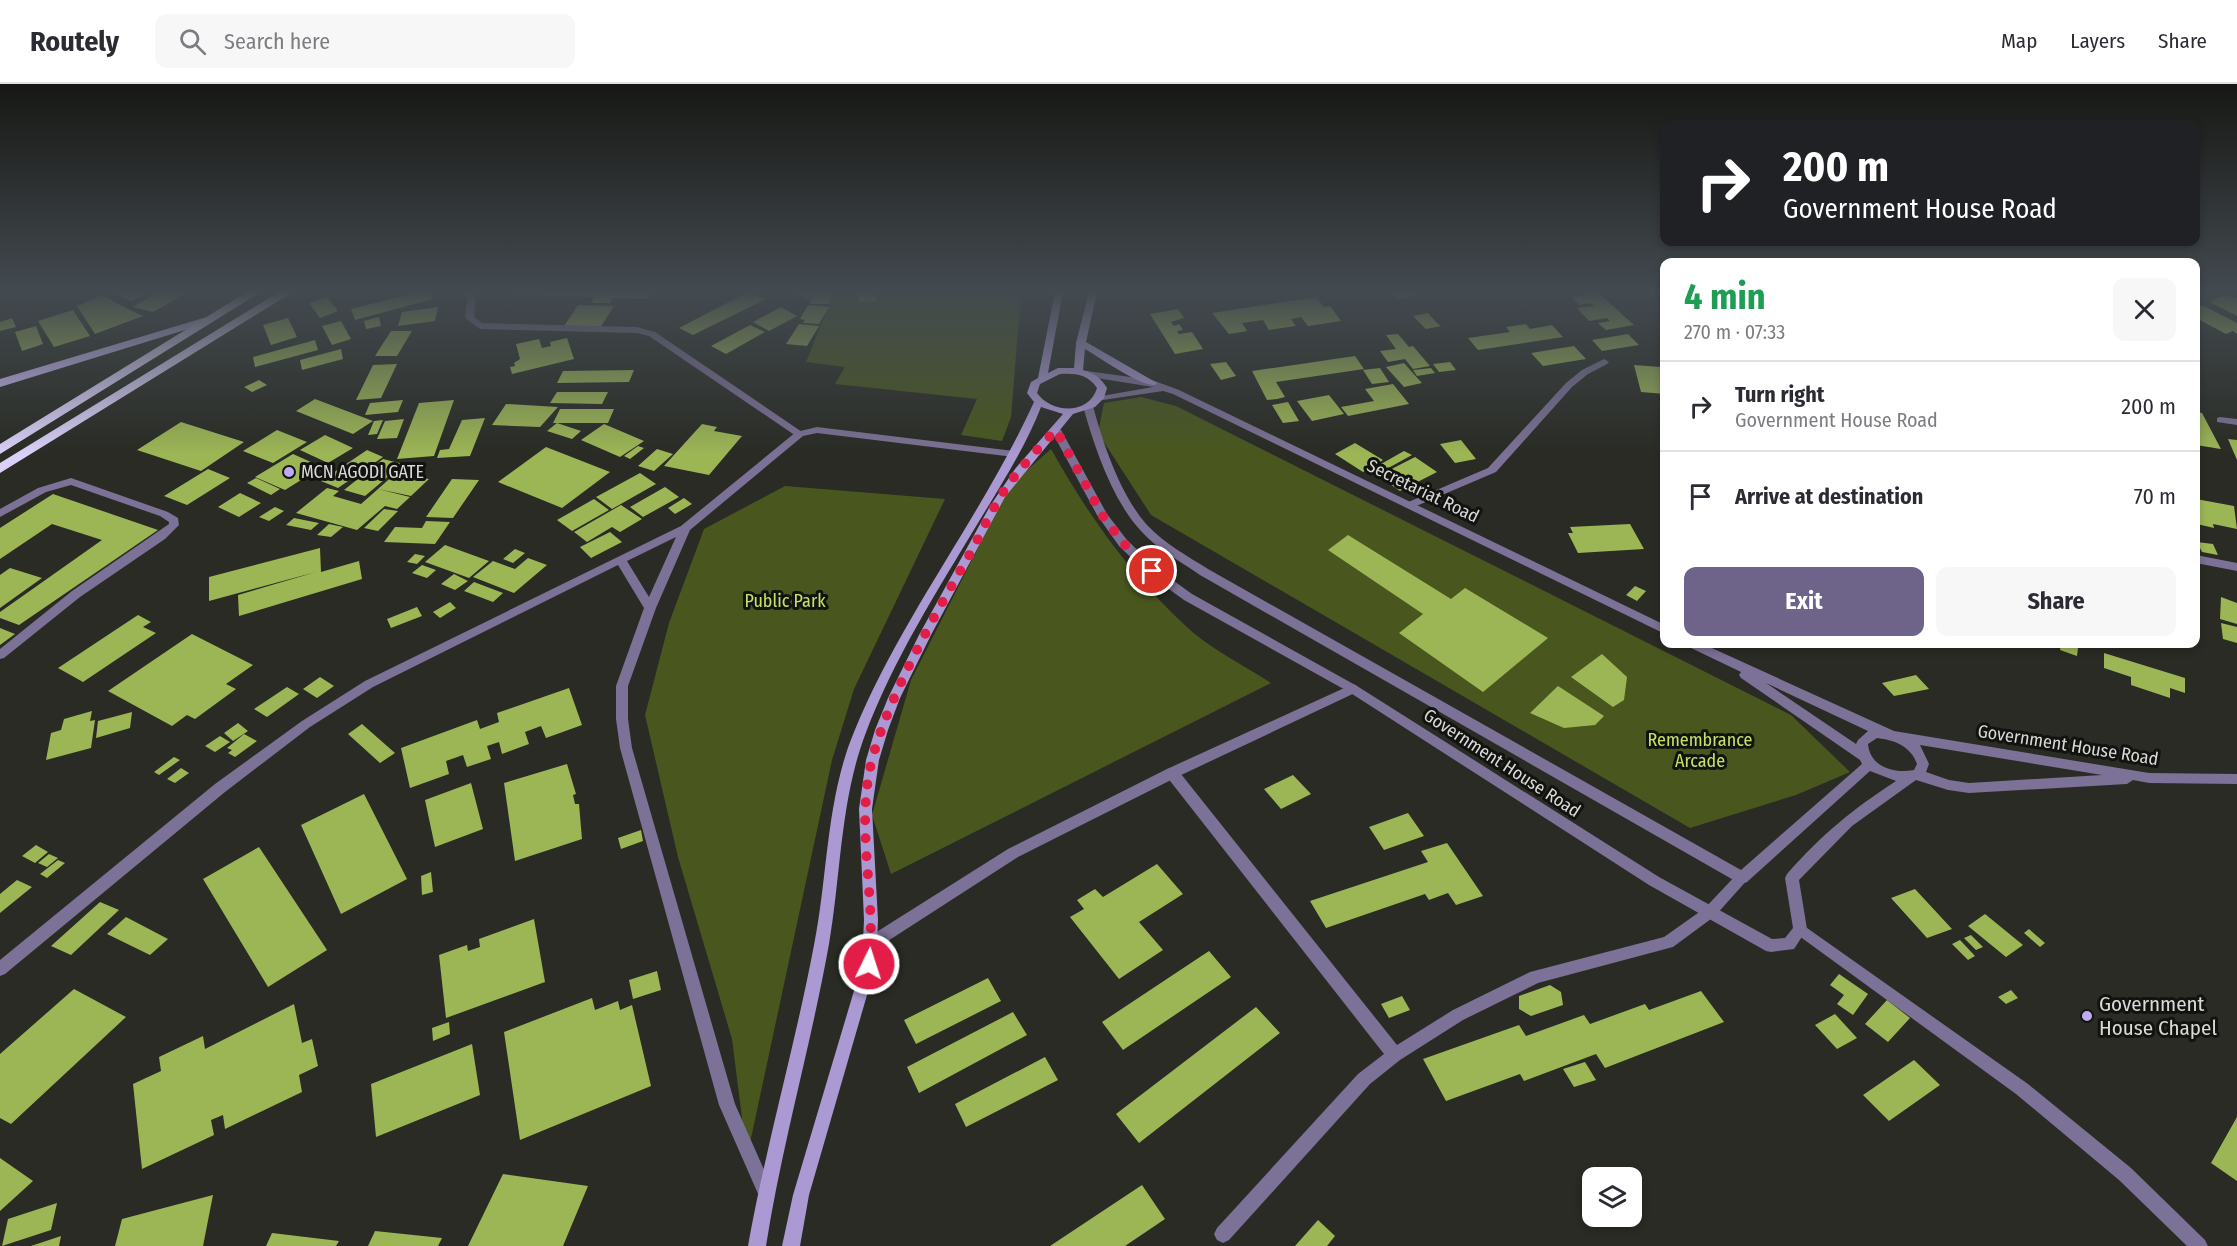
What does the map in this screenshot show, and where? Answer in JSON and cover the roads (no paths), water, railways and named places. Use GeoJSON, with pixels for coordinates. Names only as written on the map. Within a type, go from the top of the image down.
{"type":"FeatureCollection","features":[{"type":"Feature","properties":{"kind":"highway"},"geometry":{"type":"LineString","coordinates":[[0,450],[166,346]]}},
{"type":"Feature","properties":{"kind":"highway"},"geometry":{"type":"LineString","coordinates":[[0,469],[199,346]]}},
{"type":"Feature","properties":{"kind":"main road"},"geometry":{"type":"LineString","coordinates":[[0,383],[121,346]]}},
{"type":"Feature","properties":{"kind":"main road"},"geometry":{"type":"LineString","coordinates":[[1042,377],[1048,346]]}},
{"type":"Feature","properties":{"kind":"main road"},"geometry":{"type":"LineString","coordinates":[[1081,346],[1082,373]]}},
{"type":"Feature","properties":{"kind":"main road"},"geometry":{"type":"LineString","coordinates":[[1086,346],[1125,370],[1158,385]]}},
{"type":"Feature","properties":{"kind":"main road"},"geometry":{"type":"LineString","coordinates":[[1058,371],[1082,373],[1099,382],[1102,393],[1094,403],[1070,411],[1047,408],[1038,403],[1032,393],[1036,382],[1042,377],[1058,371]]}},
{"type":"Feature","properties":{"kind":"main road"},"geometry":{"type":"LineString","coordinates":[[758,1246],[765,1190],[822,946],[840,806],[848,766],[880,688],[950,560],[1014,454],[1038,403]]}},
{"type":"Feature","properties":{"kind":"main road"},"geometry":{"type":"LineString","coordinates":[[791,1246],[801,1195],[869,964],[872,943],[864,843],[867,786],[872,758],[891,707],[984,529],[1011,482],[1070,411]]}},
{"type":"Feature","properties":{"kind":"street"},"geometry":{"type":"LineString","coordinates":[[670,346],[800,434]]}},
{"type":"Feature","properties":{"kind":"street"},"geometry":{"type":"LineString","coordinates":[[1410,505],[1492,470],[1569,385],[1584,372],[1604,362]]}},
{"type":"Feature","properties":{"kind":"street","name":"Secretariat Road"},"geometry":{"type":"LineString","coordinates":[[1082,373],[1158,385],[1660,628]]}},
{"type":"Feature","properties":{"kind":"street"},"geometry":{"type":"LineString","coordinates":[[1094,403],[1158,385]]}},
{"type":"Feature","properties":{"kind":"street","name":"Government House Road"},"geometry":{"type":"LineString","coordinates":[[1094,403],[1092,423],[1126,502],[1143,527],[1170,550],[1204,572],[1742,878]]}},
{"type":"Feature","properties":{"kind":"street"},"geometry":{"type":"LineString","coordinates":[[2220,420],[2237,422]]}},
{"type":"Feature","properties":{"kind":"street"},"geometry":{"type":"LineString","coordinates":[[0,969],[220,788],[306,724],[369,684],[685,528],[800,434],[817,430],[1014,454]]}},
{"type":"Feature","properties":{"kind":"street","name":"Government House Road"},"geometry":{"type":"LineString","coordinates":[[1056,430],[1102,515],[1123,543],[1152,571],[1188,597],[1353,689],[1654,881],[1771,946],[1789,944],[1800,929]]}},
{"type":"Feature","properties":{"kind":"street"},"geometry":{"type":"LineString","coordinates":[[0,514],[42,490],[71,481],[164,514],[174,520],[174,525],[76,594],[0,655]]}},
{"type":"Feature","properties":{"kind":"street"},"geometry":{"type":"LineString","coordinates":[[685,528],[650,608],[622,686],[622,719],[626,748],[727,1105],[765,1190]]}},
{"type":"Feature","properties":{"kind":"street"},"geometry":{"type":"LineString","coordinates":[[620,559],[650,608]]}},
{"type":"Feature","properties":{"kind":"street"},"geometry":{"type":"LineString","coordinates":[[2200,560],[2237,567]]}},
{"type":"Feature","properties":{"kind":"street"},"geometry":{"type":"LineString","coordinates":[[1701,648],[1911,744],[1922,757],[1922,769],[1892,793],[1868,805],[1792,878],[1800,929],[2022,1089],[2124,1174],[2199,1246]]}},
{"type":"Feature","properties":{"kind":"street"},"geometry":{"type":"LineString","coordinates":[[1714,654],[1890,775],[1914,776],[1969,788],[2149,778]]}},
{"type":"Feature","properties":{"kind":"street"},"geometry":{"type":"LineString","coordinates":[[872,943],[1013,854],[1172,773],[1353,689]]}},
{"type":"Feature","properties":{"kind":"street"},"geometry":{"type":"LineString","coordinates":[[1867,760],[1862,749],[1865,738],[1877,733],[1890,735]]}},
{"type":"Feature","properties":{"kind":"street","name":"Government House Road"},"geometry":{"type":"LineString","coordinates":[[1890,735],[2149,778],[2237,779]]}},
{"type":"Feature","properties":{"kind":"street"},"geometry":{"type":"LineString","coordinates":[[1223,1234],[1364,1078],[1395,1055],[1458,1015],[1535,977],[1668,942],[1710,912],[1742,878],[1867,760]]}},
{"type":"Feature","properties":{"kind":"street"},"geometry":{"type":"LineString","coordinates":[[1172,773],[1395,1055]]}},
{"type":"Feature","properties":{"kind":"place","name":"MCN AGODI GATE"},"geometry":{"type":"Point","coordinates":[289,472]}},
{"type":"Feature","properties":{"kind":"place","name":"Government House Chapel"},"geometry":{"type":"Point","coordinates":[2087,1016]}},
{"type":"Feature","properties":{"kind":"park label","name":"Public Park"},"geometry":{"type":"Point","coordinates":[785,601]}},
{"type":"Feature","properties":{"kind":"park label","name":"Remembrance Arcade"},"geometry":{"type":"Point","coordinates":[1700,750]}}]}
